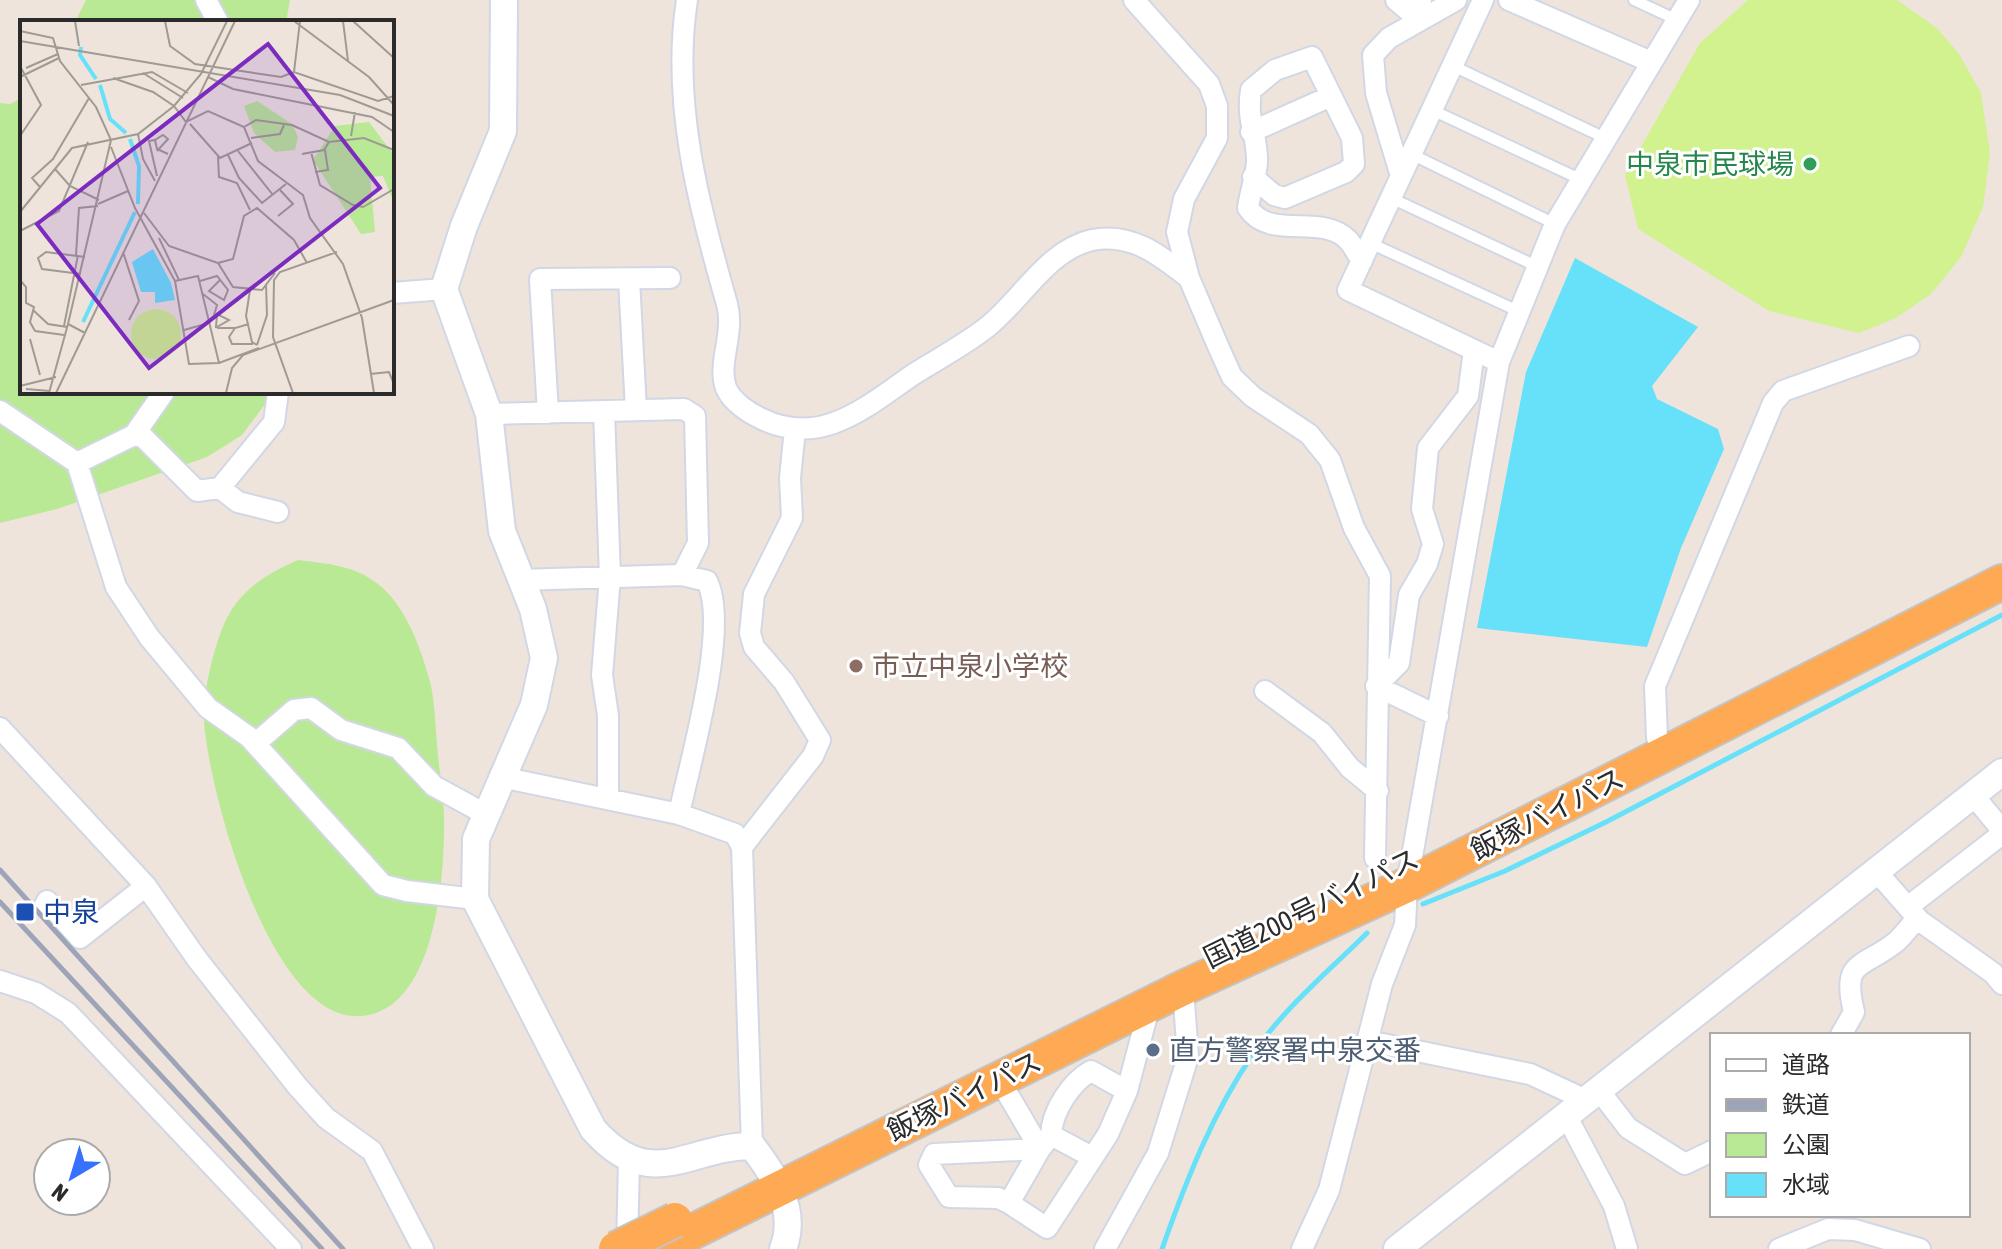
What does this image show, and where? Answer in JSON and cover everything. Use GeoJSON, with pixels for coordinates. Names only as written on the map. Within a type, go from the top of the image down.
{"type":"FeatureCollection","features":[{"type":"Feature","properties":{"kind":"highway","name":"国道200号バイパス"},"geometry":{"type":"LineString","coordinates":[[616,1249],[668,1237],[767,1167],[1410,872],[1657,738],[2002,560]]}},
{"type":"Feature","properties":{"kind":"highway","name":"飯塚バイパス"},"geometry":{"type":"LineString","coordinates":[[767,1167],[999,1079],[1410,872],[2002,582]]}},
{"type":"Feature","properties":{"kind":"street"},"geometry":{"type":"LineString","coordinates":[[206,0],[217,20]]}},
{"type":"Feature","properties":{"kind":"street"},"geometry":{"type":"LineString","coordinates":[[504,0],[503,131],[464,226],[444,289],[489,414],[502,531],[533,609],[544,658],[534,705],[476,839],[475,899],[593,1129],[629,1159],[671,1164],[767,1167]]}},
{"type":"Feature","properties":{"kind":"street"},"geometry":{"type":"LineString","coordinates":[[687,0],[682,81],[700,208],[732,322],[724,370],[727,390],[745,411],[795,429],[808,430],[847,421],[987,328],[1063,252],[1091,240],[1122,237],[1159,253],[1189,278]]}},
{"type":"Feature","properties":{"kind":"street"},"geometry":{"type":"LineString","coordinates":[[1134,0],[1209,84],[1217,106],[1217,138],[1184,199],[1177,232],[1189,278],[1232,377],[1253,397],[1309,434],[1330,460],[1354,528],[1380,576],[1375,858]]}},
{"type":"Feature","properties":{"kind":"street"},"geometry":{"type":"LineString","coordinates":[[1401,176],[1376,93],[1373,55],[1409,9],[1456,0]]}},
{"type":"Feature","properties":{"kind":"street"},"geometry":{"type":"LineString","coordinates":[[1483,0],[1348,290],[1499,362]]}},
{"type":"Feature","properties":{"kind":"street"},"geometry":{"type":"LineString","coordinates":[[1509,0],[1651,62]]}},
{"type":"Feature","properties":{"kind":"street"},"geometry":{"type":"LineString","coordinates":[[1302,1249],[1329,1190],[1382,984],[1405,925],[1410,872],[1499,362],[1555,224],[1689,0]]}},
{"type":"Feature","properties":{"kind":"street"},"geometry":{"type":"LineString","coordinates":[[1253,177],[1274,195],[1285,198],[1354,164],[1352,138],[1312,57],[1275,70],[1251,90],[1247,114],[1257,161],[1253,177],[1248,208],[1254,217],[1265,223],[1334,231],[1366,252]]}},
{"type":"Feature","properties":{"kind":"street"},"geometry":{"type":"LineString","coordinates":[[1251,132],[1331,96]]}},
{"type":"Feature","properties":{"kind":"street"},"geometry":{"type":"LineString","coordinates":[[548,413],[540,279],[670,278]]}},
{"type":"Feature","properties":{"kind":"street"},"geometry":{"type":"LineString","coordinates":[[629,279],[636,410]]}},
{"type":"Feature","properties":{"kind":"street"},"geometry":{"type":"LineString","coordinates":[[394,293],[444,289]]}},
{"type":"Feature","properties":{"kind":"street"},"geometry":{"type":"LineString","coordinates":[[1657,738],[1655,686],[1773,403],[1783,391],[1909,346]]}},
{"type":"Feature","properties":{"kind":"street"},"geometry":{"type":"LineString","coordinates":[[1376,686],[1399,663],[1409,595],[1427,564],[1433,544],[1422,509],[1428,448],[1468,396],[1474,350]]}},
{"type":"Feature","properties":{"kind":"street"},"geometry":{"type":"LineString","coordinates":[[77,463],[134,435],[163,394]]}},
{"type":"Feature","properties":{"kind":"street"},"geometry":{"type":"LineString","coordinates":[[134,435],[143,437],[157,449],[197,491],[220,488],[274,422],[278,394]]}},
{"type":"Feature","properties":{"kind":"street"},"geometry":{"type":"LineString","coordinates":[[489,414],[684,409],[695,416],[698,543],[682,575]]}},
{"type":"Feature","properties":{"kind":"street"},"geometry":{"type":"LineString","coordinates":[[0,411],[77,463],[116,587],[149,637],[208,708],[256,743],[383,885],[475,899]]}},
{"type":"Feature","properties":{"kind":"street"},"geometry":{"type":"LineString","coordinates":[[604,411],[610,577],[602,675],[608,716],[608,799]]}},
{"type":"Feature","properties":{"kind":"street"},"geometry":{"type":"LineString","coordinates":[[742,847],[813,756],[820,740],[784,682],[754,647],[750,633],[754,594],[792,518],[790,478],[795,429]]}},
{"type":"Feature","properties":{"kind":"street"},"geometry":{"type":"LineString","coordinates":[[220,488],[238,502],[278,512]]}},
{"type":"Feature","properties":{"kind":"street"},"geometry":{"type":"LineString","coordinates":[[519,580],[682,575],[707,581],[713,592],[714,648],[679,814]]}},
{"type":"Feature","properties":{"kind":"street"},"geometry":{"type":"LineString","coordinates":[[1376,686],[1438,716]]}},
{"type":"Feature","properties":{"kind":"street"},"geometry":{"type":"LineString","coordinates":[[1265,691],[1322,733],[1350,768],[1378,791]]}},
{"type":"Feature","properties":{"kind":"street"},"geometry":{"type":"LineString","coordinates":[[256,743],[294,710],[311,708],[341,730],[398,748],[434,786],[487,815]]}},
{"type":"Feature","properties":{"kind":"street"},"geometry":{"type":"LineString","coordinates":[[0,728],[146,886],[197,959],[298,1087],[326,1118],[372,1151],[423,1249]]}},
{"type":"Feature","properties":{"kind":"street"},"geometry":{"type":"LineString","coordinates":[[1397,1249],[2002,772]]}},
{"type":"Feature","properties":{"kind":"street"},"geometry":{"type":"LineString","coordinates":[[501,777],[679,814],[735,834],[742,847],[767,1167],[789,1221],[783,1249]]}},
{"type":"Feature","properties":{"kind":"street"},"geometry":{"type":"LineString","coordinates":[[1842,1033],[1854,1012],[1849,976],[1854,967],[1897,941],[1913,912],[2002,832],[1973,795]]}},
{"type":"Feature","properties":{"kind":"street"},"geometry":{"type":"LineString","coordinates":[[1876,871],[1913,912],[2002,984]]}},
{"type":"Feature","properties":{"kind":"street"},"geometry":{"type":"LineString","coordinates":[[45,905],[47,901],[80,938],[146,886]]}},
{"type":"Feature","properties":{"kind":"street"},"geometry":{"type":"LineString","coordinates":[[0,981],[36,993],[68,1013],[291,1249]]}},
{"type":"Feature","properties":{"kind":"street"},"geometry":{"type":"LineString","coordinates":[[1105,1249],[1158,1153],[1188,1057],[1183,988]]}},
{"type":"Feature","properties":{"kind":"street"},"geometry":{"type":"LineString","coordinates":[[1092,1157],[1046,1142],[934,1154],[929,1165],[949,1197],[998,1198],[1047,1228],[1092,1157],[1127,1091],[1150,1004]]}},
{"type":"Feature","properties":{"kind":"street"},"geometry":{"type":"LineString","coordinates":[[1368,1041],[1530,1074],[1584,1102],[1685,1164],[1710,1152]]}},
{"type":"Feature","properties":{"kind":"street"},"geometry":{"type":"LineString","coordinates":[[1009,1203],[1046,1142],[1051,1124],[1075,1079],[1091,1071],[1127,1091]]}},
{"type":"Feature","properties":{"kind":"street"},"geometry":{"type":"LineString","coordinates":[[999,1079],[1046,1142]]}},
{"type":"Feature","properties":{"kind":"street"},"geometry":{"type":"LineString","coordinates":[[1584,1102],[1627,1249]]}},
{"type":"Feature","properties":{"kind":"street"},"geometry":{"type":"LineString","coordinates":[[627,1249],[629,1159]]}},
{"type":"Feature","properties":{"kind":"street"},"geometry":{"type":"LineString","coordinates":[[1779,1249],[1828,1229],[1855,1230],[1920,1249]]}},
{"type":"Feature","properties":{"kind":"lane"},"geometry":{"type":"LineString","coordinates":[[1634,0],[1677,20]]}},
{"type":"Feature","properties":{"kind":"lane"},"geometry":{"type":"LineString","coordinates":[[1453,66],[1607,139]]}},
{"type":"Feature","properties":{"kind":"lane"},"geometry":{"type":"LineString","coordinates":[[1432,110],[1582,180]]}},
{"type":"Feature","properties":{"kind":"lane"},"geometry":{"type":"LineString","coordinates":[[1411,154],[1555,224]]}},
{"type":"Feature","properties":{"kind":"lane"},"geometry":{"type":"LineString","coordinates":[[1391,198],[1536,266]]}},
{"type":"Feature","properties":{"kind":"lane"},"geometry":{"type":"LineString","coordinates":[[1366,252],[1518,311]]}},
{"type":"Feature","properties":{"kind":"green space"},"geometry":{"type":"Polygon","coordinates":[[[86,0],[290,0],[286,20],[76,20],[86,0]]]}},
{"type":"Feature","properties":{"kind":"green space","name":"中泉市民球場"},"geometry":{"type":"Polygon","coordinates":[[[1748,0],[1897,0],[1938,29],[1959,54],[1981,93],[1990,153],[1983,207],[1961,257],[1931,294],[1896,318],[1859,333],[1769,311],[1638,229],[1625,175],[1700,43],[1748,0]]]}},
{"type":"Feature","properties":{"kind":"green space"},"geometry":{"type":"Polygon","coordinates":[[[20,99],[20,394],[273,394],[242,435],[207,457],[57,509],[0,523],[0,103],[10,104],[20,99]]]}},
{"type":"Feature","properties":{"kind":"green space"},"geometry":{"type":"Polygon","coordinates":[[[298,560],[350,569],[369,578],[388,593],[404,615],[416,640],[432,694],[444,818],[437,911],[430,942],[419,969],[404,993],[385,1009],[361,1016],[328,1008],[299,982],[272,944],[231,846],[208,753],[205,697],[226,620],[239,599],[256,583],[298,560]]]}},
{"type":"Feature","properties":{"kind":"water"},"geometry":{"type":"Polygon","coordinates":[[[1575,258],[1698,327],[1652,386],[1657,399],[1718,429],[1724,449],[1681,548],[1647,647],[1477,628],[1526,372],[1575,258]]]}},
{"type":"Feature","properties":{"kind":"waterway"},"geometry":{"type":"LineString","coordinates":[[1423,904],[1505,871],[1606,822],[2002,615]]}},
{"type":"Feature","properties":{"kind":"waterway"},"geometry":{"type":"LineString","coordinates":[[1162,1249],[1201,1148],[1238,1077],[1265,1037],[1292,1006],[1367,933]]}},
{"type":"Feature","properties":{"kind":"railway"},"geometry":{"type":"LineString","coordinates":[[0,870],[343,1249]]}},
{"type":"Feature","properties":{"kind":"railway"},"geometry":{"type":"LineString","coordinates":[[0,902],[322,1249]]}},
{"type":"Feature","properties":{"kind":"place","name":"中泉市民球場"},"geometry":{"type":"Point","coordinates":[1810,164]}},
{"type":"Feature","properties":{"kind":"place","name":"市立中泉小学校"},"geometry":{"type":"Point","coordinates":[856,666]}},
{"type":"Feature","properties":{"kind":"place","name":"中泉"},"geometry":{"type":"Point","coordinates":[25,912]}},
{"type":"Feature","properties":{"kind":"place","name":"直方警察署中泉交番"},"geometry":{"type":"Point","coordinates":[1153,1050]}}]}
